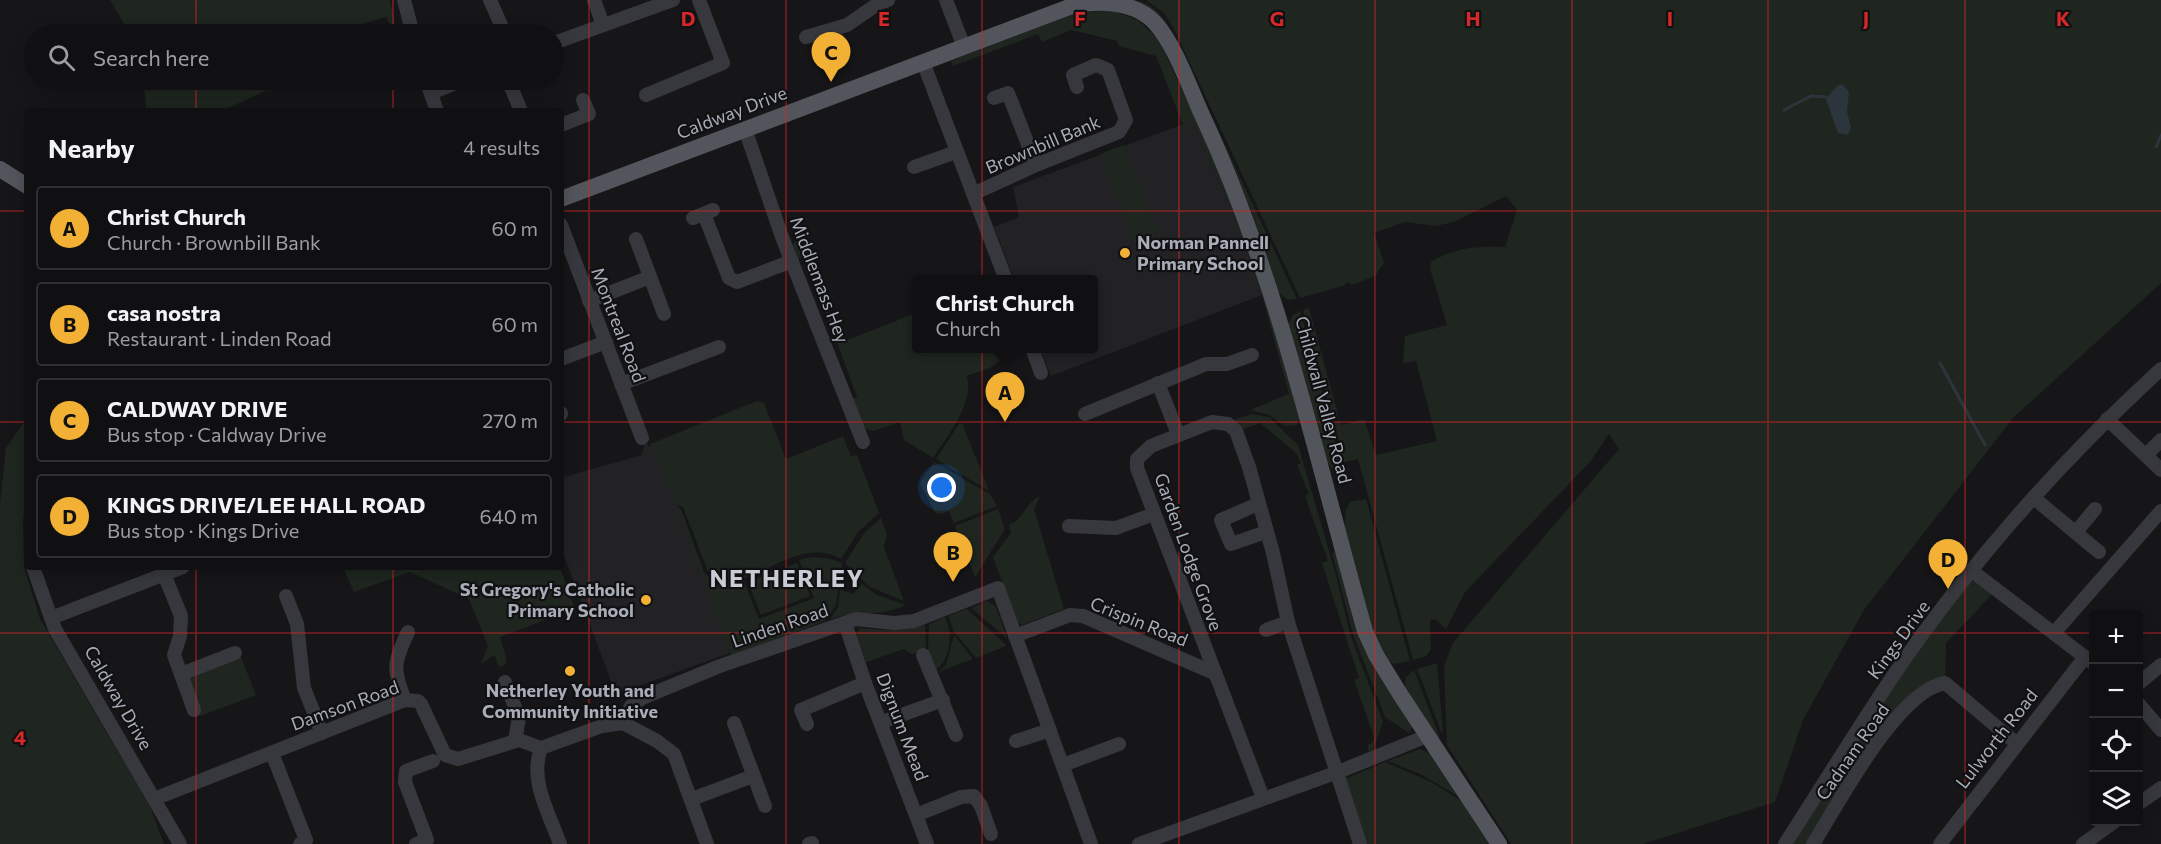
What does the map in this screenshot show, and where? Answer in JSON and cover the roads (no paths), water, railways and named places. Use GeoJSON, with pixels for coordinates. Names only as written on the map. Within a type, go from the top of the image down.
{"type":"FeatureCollection","features":[{"type":"Feature","properties":{"kind":"main road","name":"Caldway Drive"},"geometry":{"type":"LineString","coordinates":[[564,198],[1087,2]]}},
{"type":"Feature","properties":{"kind":"main road","name":"Childwall Valley Road"},"geometry":{"type":"LineString","coordinates":[[1087,2],[1114,3],[1131,7],[1156,24],[1167,40],[1241,202],[1278,312],[1365,631],[1376,655],[1427,736],[1500,844]]}},
{"type":"Feature","properties":{"kind":"main road"},"geometry":{"type":"LineString","coordinates":[[0,169],[24,184]]}},
{"type":"Feature","properties":{"kind":"street"},"geometry":{"type":"LineString","coordinates":[[404,0],[410,24]]}},
{"type":"Feature","properties":{"kind":"street"},"geometry":{"type":"LineString","coordinates":[[490,0],[501,24]]}},
{"type":"Feature","properties":{"kind":"street"},"geometry":{"type":"LineString","coordinates":[[594,0],[603,25]]}},
{"type":"Feature","properties":{"kind":"street"},"geometry":{"type":"LineString","coordinates":[[564,39],[673,0]]}},
{"type":"Feature","properties":{"kind":"street"},"geometry":{"type":"LineString","coordinates":[[646,95],[723,63],[699,0]]}},
{"type":"Feature","properties":{"kind":"street"},"geometry":{"type":"LineString","coordinates":[[806,37],[847,26],[879,3],[888,0]]}},
{"type":"Feature","properties":{"kind":"street"},"geometry":{"type":"LineString","coordinates":[[946,0],[964,47]]}},
{"type":"Feature","properties":{"kind":"street","name":"Brownbill Bank"},"geometry":{"type":"LineString","coordinates":[[923,62],[1004,275]]}},
{"type":"Feature","properties":{"kind":"street","name":"Brownbill Bank"},"geometry":{"type":"LineString","coordinates":[[973,194],[1036,165],[1119,132],[1126,120],[1108,70],[1096,65],[1073,75],[1077,87]]}},
{"type":"Feature","properties":{"kind":"street"},"geometry":{"type":"LineString","coordinates":[[429,90],[436,108]]}},
{"type":"Feature","properties":{"kind":"street"},"geometry":{"type":"LineString","coordinates":[[512,90],[520,108]]}},
{"type":"Feature","properties":{"kind":"street"},"geometry":{"type":"LineString","coordinates":[[994,98],[1008,93],[1036,165]]}},
{"type":"Feature","properties":{"kind":"street"},"geometry":{"type":"LineString","coordinates":[[564,124],[589,114],[584,100]]}},
{"type":"Feature","properties":{"kind":"street","name":"Middlemass Hey"},"geometry":{"type":"LineString","coordinates":[[745,129],[792,261],[863,442]]}},
{"type":"Feature","properties":{"kind":"street"},"geometry":{"type":"LineString","coordinates":[[914,167],[956,152]]}},
{"type":"Feature","properties":{"kind":"street"},"geometry":{"type":"LineString","coordinates":[[704,214],[729,278],[737,282],[792,261]]}},
{"type":"Feature","properties":{"kind":"street","name":"Montreal Road"},"geometry":{"type":"LineString","coordinates":[[564,233],[642,438]]}},
{"type":"Feature","properties":{"kind":"street"},"geometry":{"type":"LineString","coordinates":[[636,239],[664,314]]}},
{"type":"Feature","properties":{"kind":"street"},"geometry":{"type":"LineString","coordinates":[[590,301],[650,277]]}},
{"type":"Feature","properties":{"kind":"street"},"geometry":{"type":"LineString","coordinates":[[564,358],[606,342]]}},
{"type":"Feature","properties":{"kind":"street"},"geometry":{"type":"LineString","coordinates":[[621,384],[718,347]]}},
{"type":"Feature","properties":{"kind":"street"},"geometry":{"type":"LineString","coordinates":[[1034,353],[1041,373]]}},
{"type":"Feature","properties":{"kind":"street"},"geometry":{"type":"LineString","coordinates":[[1084,414],[1206,364],[1227,364],[1252,355]]}},
{"type":"Feature","properties":{"kind":"street","name":"Kings Drive"},"geometry":{"type":"LineString","coordinates":[[1785,844],[1894,675],[1972,571],[2107,418],[2161,369]]}},
{"type":"Feature","properties":{"kind":"street"},"geometry":{"type":"LineString","coordinates":[[1158,383],[1178,434]]}},
{"type":"Feature","properties":{"kind":"street"},"geometry":{"type":"LineString","coordinates":[[2107,418],[2161,470]]}},
{"type":"Feature","properties":{"kind":"street","name":"Garden Lodge Grove"},"geometry":{"type":"LineString","coordinates":[[1263,798],[1137,468],[1137,459],[1151,447],[1212,422],[1228,424],[1236,431],[1250,467],[1288,622],[1360,844]]}},
{"type":"Feature","properties":{"kind":"street"},"geometry":{"type":"LineString","coordinates":[[2146,455],[2161,440]]}},
{"type":"Feature","properties":{"kind":"street"},"geometry":{"type":"LineString","coordinates":[[2035,499],[2099,552]]}},
{"type":"Feature","properties":{"kind":"street"},"geometry":{"type":"LineString","coordinates":[[1258,504],[1221,520],[1231,544],[1266,532]]}},
{"type":"Feature","properties":{"kind":"street"},"geometry":{"type":"LineString","coordinates":[[2076,532],[2095,509]]}},
{"type":"Feature","properties":{"kind":"street"},"geometry":{"type":"LineString","coordinates":[[2054,633],[2161,511]]}},
{"type":"Feature","properties":{"kind":"street"},"geometry":{"type":"LineString","coordinates":[[1069,526],[1116,528],[1154,514]]}},
{"type":"Feature","properties":{"kind":"street","name":"Caldway Drive"},"geometry":{"type":"LineString","coordinates":[[34,570],[51,618],[180,844]]}},
{"type":"Feature","properties":{"kind":"street"},"geometry":{"type":"LineString","coordinates":[[51,618],[172,570],[181,616],[180,636],[174,655],[194,710]]}},
{"type":"Feature","properties":{"kind":"street"},"geometry":{"type":"LineString","coordinates":[[1972,571],[2089,661]]}},
{"type":"Feature","properties":{"kind":"street","name":"Linden Road"},"geometry":{"type":"LineString","coordinates":[[623,723],[631,706],[642,698],[720,666],[856,619],[894,623],[914,621],[998,588],[1015,636]]}},
{"type":"Feature","properties":{"kind":"street"},"geometry":{"type":"LineString","coordinates":[[286,596],[297,624],[304,688],[322,733]]}},
{"type":"Feature","properties":{"kind":"street","name":"Crispin Road"},"geometry":{"type":"LineString","coordinates":[[1015,636],[1070,615],[1083,616],[1214,673]]}},
{"type":"Feature","properties":{"kind":"street","name":"Dignum Mead"},"geometry":{"type":"LineString","coordinates":[[845,622],[864,683],[882,722],[927,844]]}},
{"type":"Feature","properties":{"kind":"street"},"geometry":{"type":"LineString","coordinates":[[1266,630],[1288,622]]}},
{"type":"Feature","properties":{"kind":"street"},"geometry":{"type":"LineString","coordinates":[[405,700],[394,668],[395,660],[408,632]]}},
{"type":"Feature","properties":{"kind":"street"},"geometry":{"type":"LineString","coordinates":[[1015,636],[1091,844]]}},
{"type":"Feature","properties":{"kind":"street"},"geometry":{"type":"LineString","coordinates":[[181,674],[235,654]]}},
{"type":"Feature","properties":{"kind":"street"},"geometry":{"type":"LineString","coordinates":[[923,655],[956,735]]}},
{"type":"Feature","properties":{"kind":"street","name":"Lulworth Road"},"geometry":{"type":"LineString","coordinates":[[1940,844],[2016,743],[2089,661]]}},
{"type":"Feature","properties":{"kind":"street"},"geometry":{"type":"LineString","coordinates":[[2143,681],[2161,665]]}},
{"type":"Feature","properties":{"kind":"street"},"geometry":{"type":"LineString","coordinates":[[505,682],[519,717],[515,741],[524,741],[541,748],[602,726],[623,723],[657,741],[674,754],[707,844]]}},
{"type":"Feature","properties":{"kind":"street"},"geometry":{"type":"LineString","coordinates":[[807,724],[801,710],[864,683]]}},
{"type":"Feature","properties":{"kind":"street","name":"Cadnam Road"},"geometry":{"type":"LineString","coordinates":[[1813,844],[1880,739],[1925,689],[1945,683],[2016,743]]}},
{"type":"Feature","properties":{"kind":"street","name":"Damson Road"},"geometry":{"type":"LineString","coordinates":[[154,799],[405,700],[418,701],[421,704],[436,740],[445,755],[450,758],[458,759],[477,755],[515,741]]}},
{"type":"Feature","properties":{"kind":"street"},"geometry":{"type":"LineString","coordinates":[[882,722],[943,700]]}},
{"type":"Feature","properties":{"kind":"street"},"geometry":{"type":"LineString","coordinates":[[2143,708],[2161,730]]}},
{"type":"Feature","properties":{"kind":"street"},"geometry":{"type":"LineString","coordinates":[[734,723],[765,806]]}},
{"type":"Feature","properties":{"kind":"street"},"geometry":{"type":"LineString","coordinates":[[1016,741],[1050,730]]}},
{"type":"Feature","properties":{"kind":"street"},"geometry":{"type":"LineString","coordinates":[[1139,844],[1338,772],[1427,736]]}},
{"type":"Feature","properties":{"kind":"street"},"geometry":{"type":"LineString","coordinates":[[1063,765],[1119,744]]}},
{"type":"Feature","properties":{"kind":"street"},"geometry":{"type":"LineString","coordinates":[[541,748],[537,759],[537,779],[560,844]]}},
{"type":"Feature","properties":{"kind":"street"},"geometry":{"type":"LineString","coordinates":[[272,753],[306,840],[300,844]]}},
{"type":"Feature","properties":{"kind":"street"},"geometry":{"type":"LineString","coordinates":[[416,844],[427,840],[405,782],[406,771],[433,761]]}},
{"type":"Feature","properties":{"kind":"street"},"geometry":{"type":"LineString","coordinates":[[692,799],[753,776]]}},
{"type":"Feature","properties":{"kind":"street"},"geometry":{"type":"LineString","coordinates":[[2143,801],[2161,788]]}},
{"type":"Feature","properties":{"kind":"street"},"geometry":{"type":"LineString","coordinates":[[916,815],[961,797],[974,796],[981,806],[991,834]]}},
{"type":"Feature","properties":{"kind":"street"},"geometry":{"type":"LineString","coordinates":[[2083,844],[2108,826]]}},
{"type":"Feature","properties":{"kind":"waterway"},"geometry":{"type":"LineString","coordinates":[[1784,110],[1811,96],[1826,97]]}},
{"type":"Feature","properties":{"kind":"waterway"},"geometry":{"type":"LineString","coordinates":[[2156,147],[2161,135]]}},
{"type":"Feature","properties":{"kind":"waterway"},"geometry":{"type":"LineString","coordinates":[[1940,363],[1985,445]]}},
{"type":"Feature","properties":{"kind":"place","name":"CALDWAY DRIVE"},"geometry":{"type":"Point","coordinates":[831,82]}},
{"type":"Feature","properties":{"kind":"place","name":"Norman Pannell Primary School"},"geometry":{"type":"Point","coordinates":[1125,253]}},
{"type":"Feature","properties":{"kind":"place","name":"Christ Church"},"geometry":{"type":"Point","coordinates":[1005,422]}},
{"type":"Feature","properties":{"kind":"place","name":"casa nostra"},"geometry":{"type":"Point","coordinates":[953,582]}},
{"type":"Feature","properties":{"kind":"place","name":"KINGS DRIVE/LEE HALL ROAD"},"geometry":{"type":"Point","coordinates":[1948,589]}},
{"type":"Feature","properties":{"kind":"place","name":"St Gregory's Catholic Primary School"},"geometry":{"type":"Point","coordinates":[646,600]}},
{"type":"Feature","properties":{"kind":"place","name":"Netherley Youth and Community Initiative"},"geometry":{"type":"Point","coordinates":[570,671]}},
{"type":"Feature","properties":{"kind":"district","name":"NETHERLEY"},"geometry":{"type":"Point","coordinates":[787,579]}}]}
